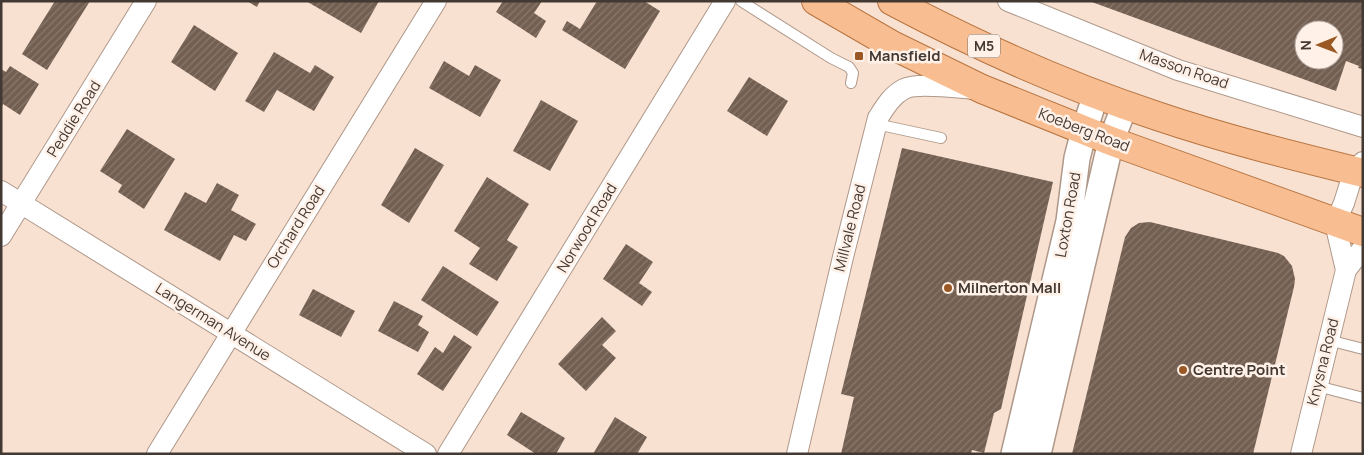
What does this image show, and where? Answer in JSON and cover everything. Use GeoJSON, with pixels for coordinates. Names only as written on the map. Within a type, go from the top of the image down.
{"type":"FeatureCollection","features":[{"type":"Feature","properties":{"kind":"main road","name":"Koeberg Road"},"geometry":{"type":"LineString","coordinates":[[816,1],[900,49],[982,90],[1084,131],[1363,232]]}},
{"type":"Feature","properties":{"kind":"main road","name":"M5"},"geometry":{"type":"LineString","coordinates":[[892,1],[960,35],[1069,84],[1125,105],[1270,150],[1360,169]]}},
{"type":"Feature","properties":{"kind":"street","name":"Peddie Road"},"geometry":{"type":"LineString","coordinates":[[1,236],[146,1]]}},
{"type":"Feature","properties":{"kind":"street","name":"Orchard Road"},"geometry":{"type":"LineString","coordinates":[[157,454],[436,1]]}},
{"type":"Feature","properties":{"kind":"street","name":"Norwood Road"},"geometry":{"type":"LineString","coordinates":[[448,454],[725,1]]}},
{"type":"Feature","properties":{"kind":"street","name":"Masson Road"},"geometry":{"type":"LineString","coordinates":[[1008,1],[1033,6],[1178,70],[1363,127]]}},
{"type":"Feature","properties":{"kind":"street","name":"Millvale Road"},"geometry":{"type":"LineString","coordinates":[[797,454],[877,121],[886,104],[905,88],[918,86],[982,90]]}},
{"type":"Feature","properties":{"kind":"street","name":"Loxton Road"},"geometry":{"type":"LineString","coordinates":[[1014,454],[1069,221],[1077,158],[1096,94]]}},
{"type":"Feature","properties":{"kind":"street","name":"Loxton Road"},"geometry":{"type":"LineString","coordinates":[[1038,454],[1111,141],[1125,105]]}},
{"type":"Feature","properties":{"kind":"street"},"geometry":{"type":"LineString","coordinates":[[1335,223],[1360,169]]}},
{"type":"Feature","properties":{"kind":"street","name":"Langerman Avenue"},"geometry":{"type":"LineString","coordinates":[[1,191],[426,454]]}},
{"type":"Feature","properties":{"kind":"street","name":"Knysna Road"},"geometry":{"type":"LineString","coordinates":[[1335,223],[1346,270]]}},
{"type":"Feature","properties":{"kind":"street","name":"Knysna Road"},"geometry":{"type":"LineString","coordinates":[[1301,454],[1346,270],[1363,248]]}},
{"type":"Feature","properties":{"kind":"lane"},"geometry":{"type":"LineString","coordinates":[[741,1],[831,58],[849,67],[853,73],[851,83]]}},
{"type":"Feature","properties":{"kind":"lane"},"geometry":{"type":"LineString","coordinates":[[877,121],[942,138]]}},
{"type":"Feature","properties":{"kind":"lane"},"geometry":{"type":"LineString","coordinates":[[1328,340],[1363,349]]}},
{"type":"Feature","properties":{"kind":"lane"},"geometry":{"type":"LineString","coordinates":[[1317,386],[1363,398]]}},
{"type":"Feature","properties":{"kind":"building"},"geometry":{"type":"Polygon","coordinates":[[[55,1],[90,1],[47,70],[22,54],[55,1]]]}},
{"type":"Feature","properties":{"kind":"building"},"geometry":{"type":"Polygon","coordinates":[[[247,1],[260,1],[257,7],[247,1]]]}},
{"type":"Feature","properties":{"kind":"building"},"geometry":{"type":"Polygon","coordinates":[[[306,1],[379,1],[361,33],[306,1]]]}},
{"type":"Feature","properties":{"kind":"building"},"geometry":{"type":"Polygon","coordinates":[[[503,1],[542,1],[534,13],[546,21],[536,38],[496,12],[503,1]]]}},
{"type":"Feature","properties":{"kind":"building"},"geometry":{"type":"Polygon","coordinates":[[[597,1],[644,1],[660,11],[625,69],[562,30],[567,21],[580,29],[597,1]]]}},
{"type":"Feature","properties":{"kind":"building"},"geometry":{"type":"Polygon","coordinates":[[[1089,1],[1363,1],[1363,69],[1346,61],[1344,67],[1344,20],[1294,20],[1294,70],[1343,70],[1336,91],[1089,1]]]}},
{"type":"Feature","properties":{"kind":"building"},"geometry":{"type":"Polygon","coordinates":[[[194,25],[238,53],[215,91],[171,62],[194,25]]]}},
{"type":"Feature","properties":{"kind":"building"},"geometry":{"type":"Polygon","coordinates":[[[274,52],[310,73],[315,65],[334,77],[314,111],[277,90],[264,112],[245,101],[274,52]]]}},
{"type":"Feature","properties":{"kind":"building"},"geometry":{"type":"Polygon","coordinates":[[[444,61],[469,76],[475,65],[501,80],[480,117],[429,88],[444,61]]]}},
{"type":"Feature","properties":{"kind":"building"},"geometry":{"type":"Polygon","coordinates":[[[10,66],[39,84],[20,115],[3,104],[1,108],[1,69],[6,72],[10,66]]]}},
{"type":"Feature","properties":{"kind":"building"},"geometry":{"type":"Polygon","coordinates":[[[749,77],[788,101],[767,136],[727,111],[749,77]]]}},
{"type":"Feature","properties":{"kind":"building"},"geometry":{"type":"Polygon","coordinates":[[[541,100],[578,121],[550,171],[513,151],[541,100]]]}},
{"type":"Feature","properties":{"kind":"building"},"geometry":{"type":"Polygon","coordinates":[[[127,129],[175,159],[144,209],[118,192],[122,185],[100,171],[127,129]]]}},
{"type":"Feature","properties":{"kind":"building"},"geometry":{"type":"Polygon","coordinates":[[[415,148],[444,165],[409,223],[381,205],[415,148]]]}},
{"type":"Feature","properties":{"kind":"building","name":"Milnerton Mall"},"geometry":{"type":"Polygon","coordinates":[[[902,148],[1053,182],[1001,409],[994,413],[984,453],[972,450],[971,454],[841,454],[854,397],[841,394],[902,148]]]}},
{"type":"Feature","properties":{"kind":"building"},"geometry":{"type":"Polygon","coordinates":[[[487,177],[529,204],[507,240],[518,247],[497,281],[469,264],[480,248],[454,231],[487,177]]]}},
{"type":"Feature","properties":{"kind":"building"},"geometry":{"type":"Polygon","coordinates":[[[217,183],[239,195],[231,210],[256,224],[246,241],[234,235],[220,261],[164,230],[185,192],[206,203],[217,183]]]}},
{"type":"Feature","properties":{"kind":"building","name":"Centre Point"},"geometry":{"type":"Polygon","coordinates":[[[1150,222],[1278,253],[1284,256],[1292,266],[1295,279],[1294,287],[1253,454],[1072,454],[1125,237],[1131,228],[1139,223],[1150,222]]]}},
{"type":"Feature","properties":{"kind":"building"},"geometry":{"type":"Polygon","coordinates":[[[626,244],[653,262],[639,283],[652,292],[642,306],[603,279],[626,244]]]}},
{"type":"Feature","properties":{"kind":"building"},"geometry":{"type":"Polygon","coordinates":[[[443,266],[499,302],[477,336],[421,300],[443,266]]]}},
{"type":"Feature","properties":{"kind":"building"},"geometry":{"type":"Polygon","coordinates":[[[313,289],[355,311],[341,337],[299,315],[313,289]]]}},
{"type":"Feature","properties":{"kind":"building"},"geometry":{"type":"Polygon","coordinates":[[[394,301],[423,316],[418,325],[429,332],[418,352],[378,331],[394,301]]]}},
{"type":"Feature","properties":{"kind":"building"},"geometry":{"type":"Polygon","coordinates":[[[602,317],[616,331],[602,345],[616,358],[586,391],[558,364],[602,317]]]}},
{"type":"Feature","properties":{"kind":"building"},"geometry":{"type":"Polygon","coordinates":[[[454,335],[472,347],[443,391],[417,374],[435,347],[443,353],[454,335]]]}},
{"type":"Feature","properties":{"kind":"building"},"geometry":{"type":"Polygon","coordinates":[[[521,412],[565,438],[556,454],[536,454],[507,435],[521,412]]]}},
{"type":"Feature","properties":{"kind":"building"},"geometry":{"type":"Polygon","coordinates":[[[615,417],[647,437],[637,454],[593,454],[615,417]]]}},
{"type":"Feature","properties":{"kind":"place","name":"Mansfield"},"geometry":{"type":"Point","coordinates":[859,56]}},
{"type":"Feature","properties":{"kind":"place","name":"Milnerton Mall"},"geometry":{"type":"Point","coordinates":[948,288]}},
{"type":"Feature","properties":{"kind":"place","name":"Centre Point"},"geometry":{"type":"Point","coordinates":[1183,370]}}]}
